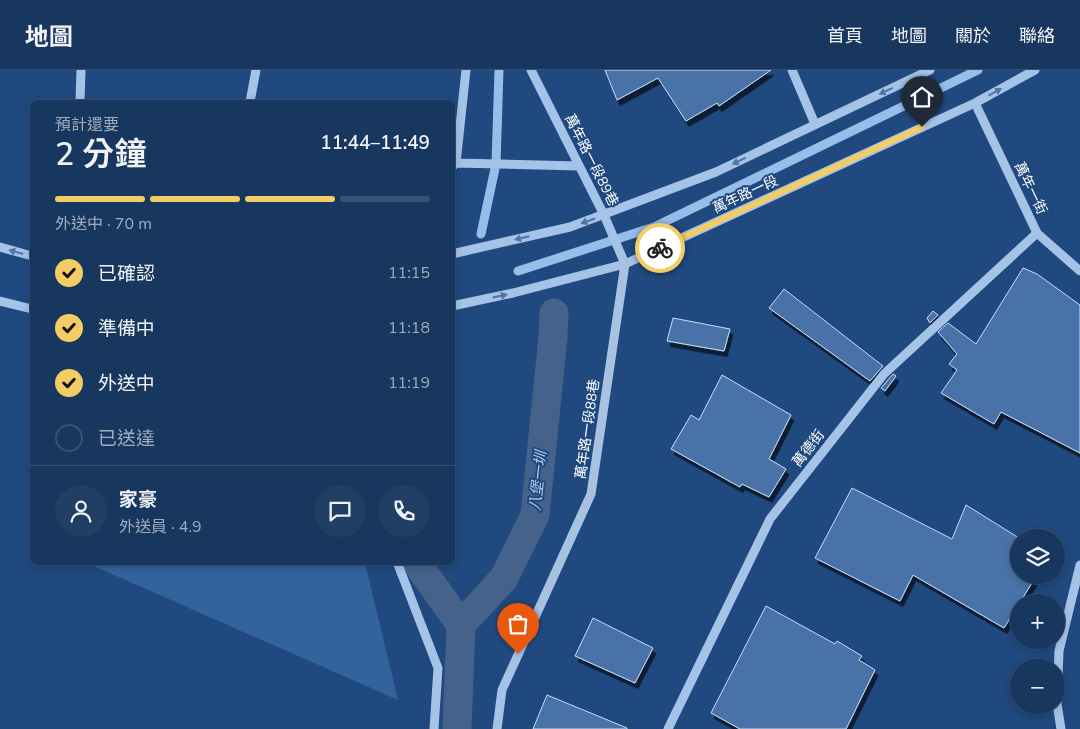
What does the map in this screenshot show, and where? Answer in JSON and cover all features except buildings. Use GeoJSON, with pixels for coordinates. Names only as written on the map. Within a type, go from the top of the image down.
{"type":"FeatureCollection","features":[{"type":"Feature","properties":{"kind":"street"},"geometry":{"type":"LineString","coordinates":[[80,100],[81,70]]}},
{"type":"Feature","properties":{"kind":"street"},"geometry":{"type":"LineString","coordinates":[[250,100],[256,70]]}},
{"type":"Feature","properties":{"kind":"street"},"geometry":{"type":"LineString","coordinates":[[455,157],[466,70]]}},
{"type":"Feature","properties":{"kind":"street","name":"萬年路一段89巷"},"geometry":{"type":"LineString","coordinates":[[531,70],[604,215],[625,264]]}},
{"type":"Feature","properties":{"kind":"street"},"geometry":{"type":"LineString","coordinates":[[792,70],[815,124]]}},
{"type":"Feature","properties":{"kind":"street"},"geometry":{"type":"LineString","coordinates":[[455,253],[570,227],[716,172],[930,70]]}},
{"type":"Feature","properties":{"kind":"street","name":"萬年路一段"},"geometry":{"type":"LineString","coordinates":[[455,305],[513,293],[625,264],[975,103],[1035,70]]}},
{"type":"Feature","properties":{"kind":"street","name":"萬年一街"},"geometry":{"type":"LineString","coordinates":[[975,103],[1038,233],[1080,271]]}},
{"type":"Feature","properties":{"kind":"street"},"geometry":{"type":"LineString","coordinates":[[455,165],[579,166]]}},
{"type":"Feature","properties":{"kind":"street","name":"萬德街"},"geometry":{"type":"LineString","coordinates":[[668,729],[770,518],[884,374],[1038,233]]}},
{"type":"Feature","properties":{"kind":"street"},"geometry":{"type":"LineString","coordinates":[[0,247],[30,255]]}},
{"type":"Feature","properties":{"kind":"street","name":"萬年路一段88巷"},"geometry":{"type":"LineString","coordinates":[[497,729],[502,690],[591,494],[625,264]]}},
{"type":"Feature","properties":{"kind":"street"},"geometry":{"type":"LineString","coordinates":[[0,301],[30,308]]}},
{"type":"Feature","properties":{"kind":"street"},"geometry":{"type":"LineString","coordinates":[[398,565],[438,668],[434,729]]}},
{"type":"Feature","properties":{"kind":"street"},"geometry":{"type":"LineString","coordinates":[[1061,729],[1057,704],[1059,651],[1080,565]]}},
{"type":"Feature","properties":{"kind":"shaded area"},"geometry":{"type":"Polygon","coordinates":[[[92,565],[365,565],[398,700],[92,565]]]}},
{"type":"Feature","properties":{"kind":"waterway","name":"八堡一圳"},"geometry":{"type":"LineString","coordinates":[[481,234],[496,164],[499,70]]}},
{"type":"Feature","properties":{"kind":"waterway"},"geometry":{"type":"LineString","coordinates":[[518,271],[654,227],[978,70]]}},
{"type":"Feature","properties":{"kind":"waterway","name":"八堡一圳"},"geometry":{"type":"LineString","coordinates":[[457,729],[461,625],[504,578],[535,515],[554,313]]}},
{"type":"Feature","properties":{"kind":"waterway","name":"八堡一圳"},"geometry":{"type":"LineString","coordinates":[[418,565],[461,625]]}},
{"type":"Feature","properties":{"kind":"way so far"},"geometry":{"type":"LineString","coordinates":[[518,654],[591,494],[625,264],[660,248]]}},
{"type":"Feature","properties":{"kind":"route"},"geometry":{"type":"LineString","coordinates":[[660,248],[922,127]]}}]}
